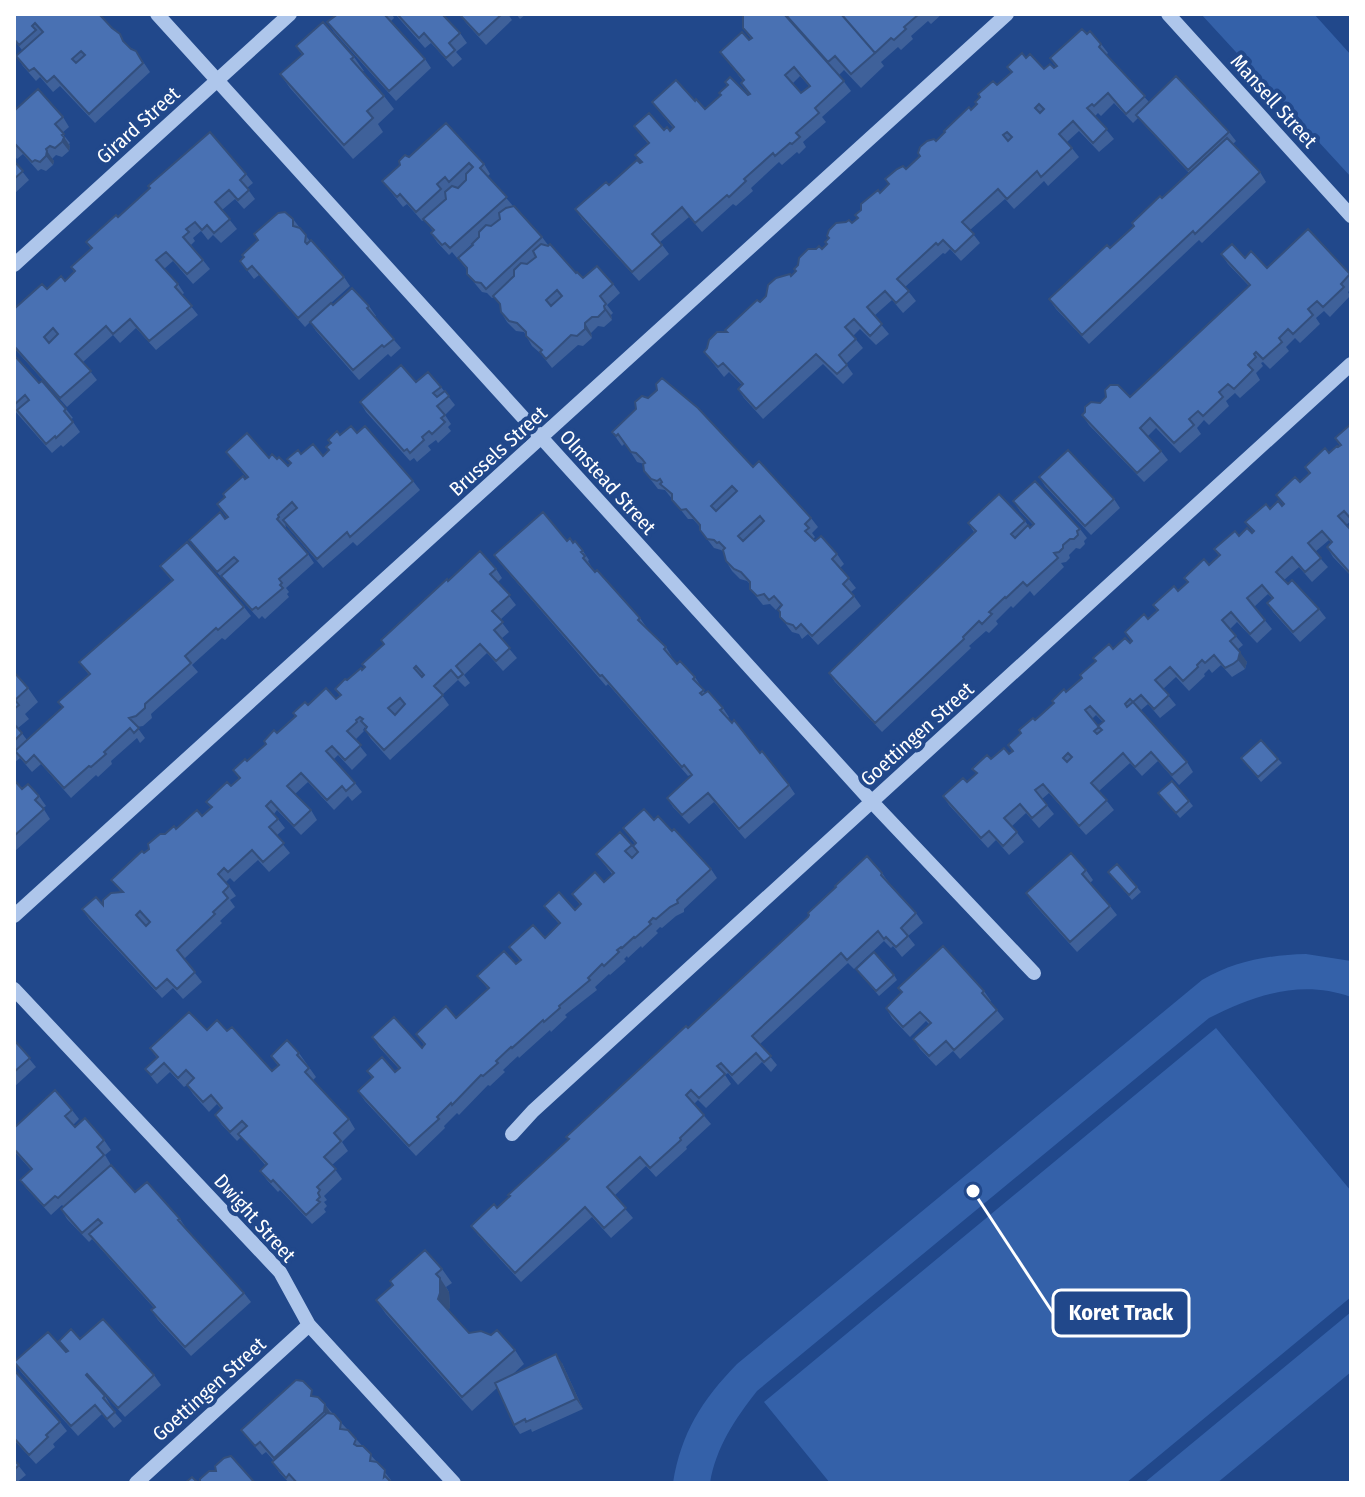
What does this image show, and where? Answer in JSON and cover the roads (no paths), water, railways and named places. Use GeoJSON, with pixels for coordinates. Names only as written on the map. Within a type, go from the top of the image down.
{"type":"FeatureCollection","features":[{"type":"Feature","properties":{"kind":"street","name":"Olmstead Street"},"geometry":{"type":"LineString","coordinates":[[157,14],[872,802],[1034,973]]}},
{"type":"Feature","properties":{"kind":"street","name":"Girard Street"},"geometry":{"type":"LineString","coordinates":[[14,265],[290,14]]}},
{"type":"Feature","properties":{"kind":"street","name":"Brussels Street"},"geometry":{"type":"LineString","coordinates":[[14,916],[1007,14]]}},
{"type":"Feature","properties":{"kind":"street","name":"Mansell Street"},"geometry":{"type":"LineString","coordinates":[[1168,14],[1351,216]]}},
{"type":"Feature","properties":{"kind":"street","name":"Goettingen Street"},"geometry":{"type":"LineString","coordinates":[[512,1134],[533,1111],[1351,364]]}},
{"type":"Feature","properties":{"kind":"street","name":"Dwight Street"},"geometry":{"type":"LineString","coordinates":[[14,989],[280,1272],[309,1325],[454,1483]]}},
{"type":"Feature","properties":{"kind":"street","name":"Goettingen Street"},"geometry":{"type":"LineString","coordinates":[[136,1483],[309,1325]]}},
{"type":"Feature","properties":{"kind":"place","name":"Koret Track"},"geometry":{"type":"Point","coordinates":[973,1191]}}]}
